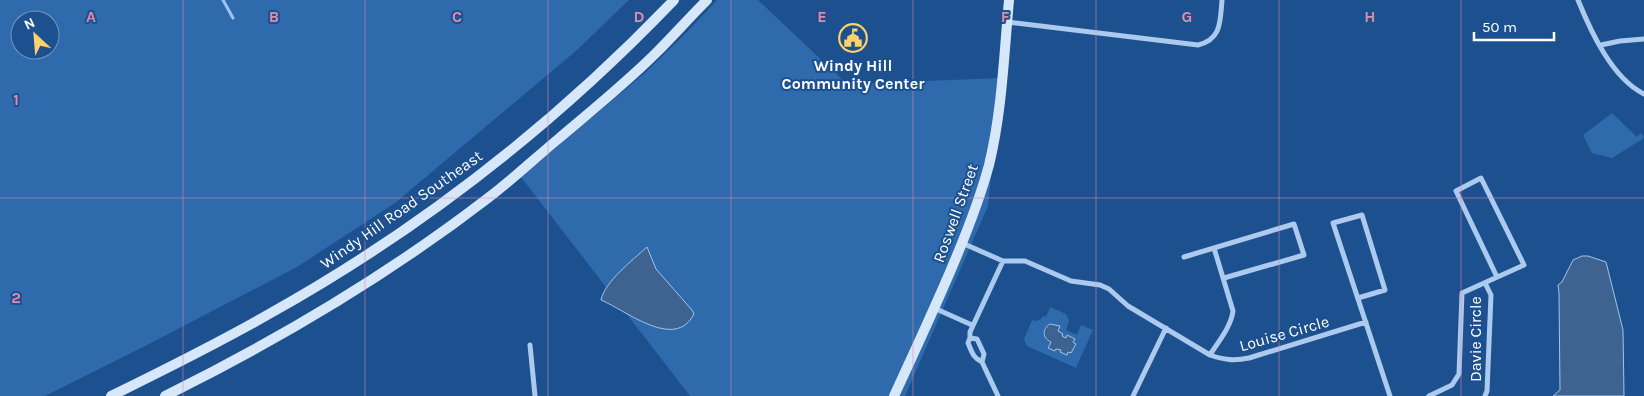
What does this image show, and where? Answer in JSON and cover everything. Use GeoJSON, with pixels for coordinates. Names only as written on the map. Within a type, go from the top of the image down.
{"type":"FeatureCollection","features":[{"type":"Feature","properties":{"kind":"main road","name":"Windy Hill Road Southeast"},"geometry":{"type":"LineString","coordinates":[[111,396],[270,314],[353,263],[423,216],[508,152],[551,115],[628,47],[674,0]]}},
{"type":"Feature","properties":{"kind":"main road"},"geometry":{"type":"LineString","coordinates":[[165,396],[284,333],[386,270],[444,230],[488,197],[583,118],[656,53],[707,0]]}},
{"type":"Feature","properties":{"kind":"main road","name":"Roswell Street"},"geometry":{"type":"LineString","coordinates":[[894,396],[962,243],[976,206],[991,156],[997,123],[1008,0]]}},
{"type":"Feature","properties":{"kind":"street"},"geometry":{"type":"LineString","coordinates":[[1007,22],[1198,45],[1212,40],[1217,31],[1222,0]]}},
{"type":"Feature","properties":{"kind":"street"},"geometry":{"type":"LineString","coordinates":[[1578,0],[1608,60],[1618,72],[1644,94]]}},
{"type":"Feature","properties":{"kind":"street"},"geometry":{"type":"LineString","coordinates":[[1601,45],[1644,39]]}},
{"type":"Feature","properties":{"kind":"street","name":"Davie Circle"},"geometry":{"type":"LineString","coordinates":[[1429,396],[1452,385],[1459,374],[1462,293],[1524,265],[1481,178],[1456,190],[1497,277]]}},
{"type":"Feature","properties":{"kind":"street"},"geometry":{"type":"LineString","coordinates":[[1358,298],[1384,290],[1362,215],[1333,224],[1390,396]]}},
{"type":"Feature","properties":{"kind":"street"},"geometry":{"type":"LineString","coordinates":[[1184,257],[1294,224],[1304,255],[1224,278]]}},
{"type":"Feature","properties":{"kind":"street"},"geometry":{"type":"LineString","coordinates":[[962,243],[1003,261],[972,325],[968,343],[976,359],[982,362],[998,396]]}},
{"type":"Feature","properties":{"kind":"street"},"geometry":{"type":"LineString","coordinates":[[1210,355],[1232,317],[1232,305],[1214,248]]}},
{"type":"Feature","properties":{"kind":"street","name":"Louise Circle"},"geometry":{"type":"LineString","coordinates":[[1003,261],[1026,261],[1071,281],[1100,285],[1109,289],[1128,306],[1210,355],[1222,360],[1230,361],[1249,358],[1366,322]]}},
{"type":"Feature","properties":{"kind":"street","name":"Davie Circle"},"geometry":{"type":"LineString","coordinates":[[1485,283],[1491,295],[1486,396]]}},
{"type":"Feature","properties":{"kind":"street"},"geometry":{"type":"LineString","coordinates":[[934,308],[972,325]]}},
{"type":"Feature","properties":{"kind":"street"},"geometry":{"type":"LineString","coordinates":[[1133,396],[1166,328]]}},
{"type":"Feature","properties":{"kind":"street"},"geometry":{"type":"LineString","coordinates":[[970,338],[977,339],[984,354],[982,362]]}},
{"type":"Feature","properties":{"kind":"street"},"geometry":{"type":"LineString","coordinates":[[530,345],[535,396]]}},
{"type":"Feature","properties":{"kind":"shaded area"},"geometry":{"type":"Polygon","coordinates":[[[0,0],[629,0],[577,50],[395,203],[297,267],[45,396],[0,396],[0,0]]]}},
{"type":"Feature","properties":{"kind":"shaded area"},"geometry":{"type":"Polygon","coordinates":[[[717,0],[758,0],[847,84],[1001,78],[988,206],[905,396],[690,396],[521,177],[646,72],[717,0]]]}},
{"type":"Feature","properties":{"kind":"shaded area"},"geometry":{"type":"Polygon","coordinates":[[[1612,113],[1637,137],[1641,133],[1644,137],[1612,158],[1592,153],[1583,135],[1612,113]]]}},
{"type":"Feature","properties":{"kind":"shaded area"},"geometry":{"type":"Polygon","coordinates":[[[647,247],[656,269],[694,314],[686,324],[675,329],[663,329],[650,325],[601,300],[614,278],[647,247]]]}},
{"type":"Feature","properties":{"kind":"shaded area"},"geometry":{"type":"Polygon","coordinates":[[[1582,256],[1606,262],[1623,330],[1624,396],[1553,396],[1560,390],[1558,285],[1562,282],[1573,260],[1582,256]]]}},
{"type":"Feature","properties":{"kind":"shaded area"},"geometry":{"type":"Polygon","coordinates":[[[1050,307],[1066,314],[1069,321],[1066,330],[1077,335],[1081,325],[1093,330],[1076,368],[1027,346],[1024,339],[1032,320],[1036,321],[1043,316],[1046,317],[1050,307]],[[1043,333],[1045,338],[1051,342],[1048,348],[1061,350],[1073,343],[1067,336],[1066,338],[1043,333]]]}},
{"type":"Feature","properties":{"kind":"shaded area"},"geometry":{"type":"Polygon","coordinates":[[[1050,324],[1060,326],[1058,331],[1063,334],[1062,336],[1066,338],[1067,335],[1075,339],[1073,342],[1076,344],[1071,353],[1068,352],[1067,355],[1060,352],[1061,350],[1056,349],[1055,351],[1048,348],[1051,342],[1046,338],[1044,331],[1050,324]]]}},
{"type":"Feature","properties":{"kind":"waterway"},"geometry":{"type":"LineString","coordinates":[[223,0],[233,18]]}},
{"type":"Feature","properties":{"kind":"place","name":"Windy Hill Community Center"},"geometry":{"type":"Point","coordinates":[853,38]}}]}
